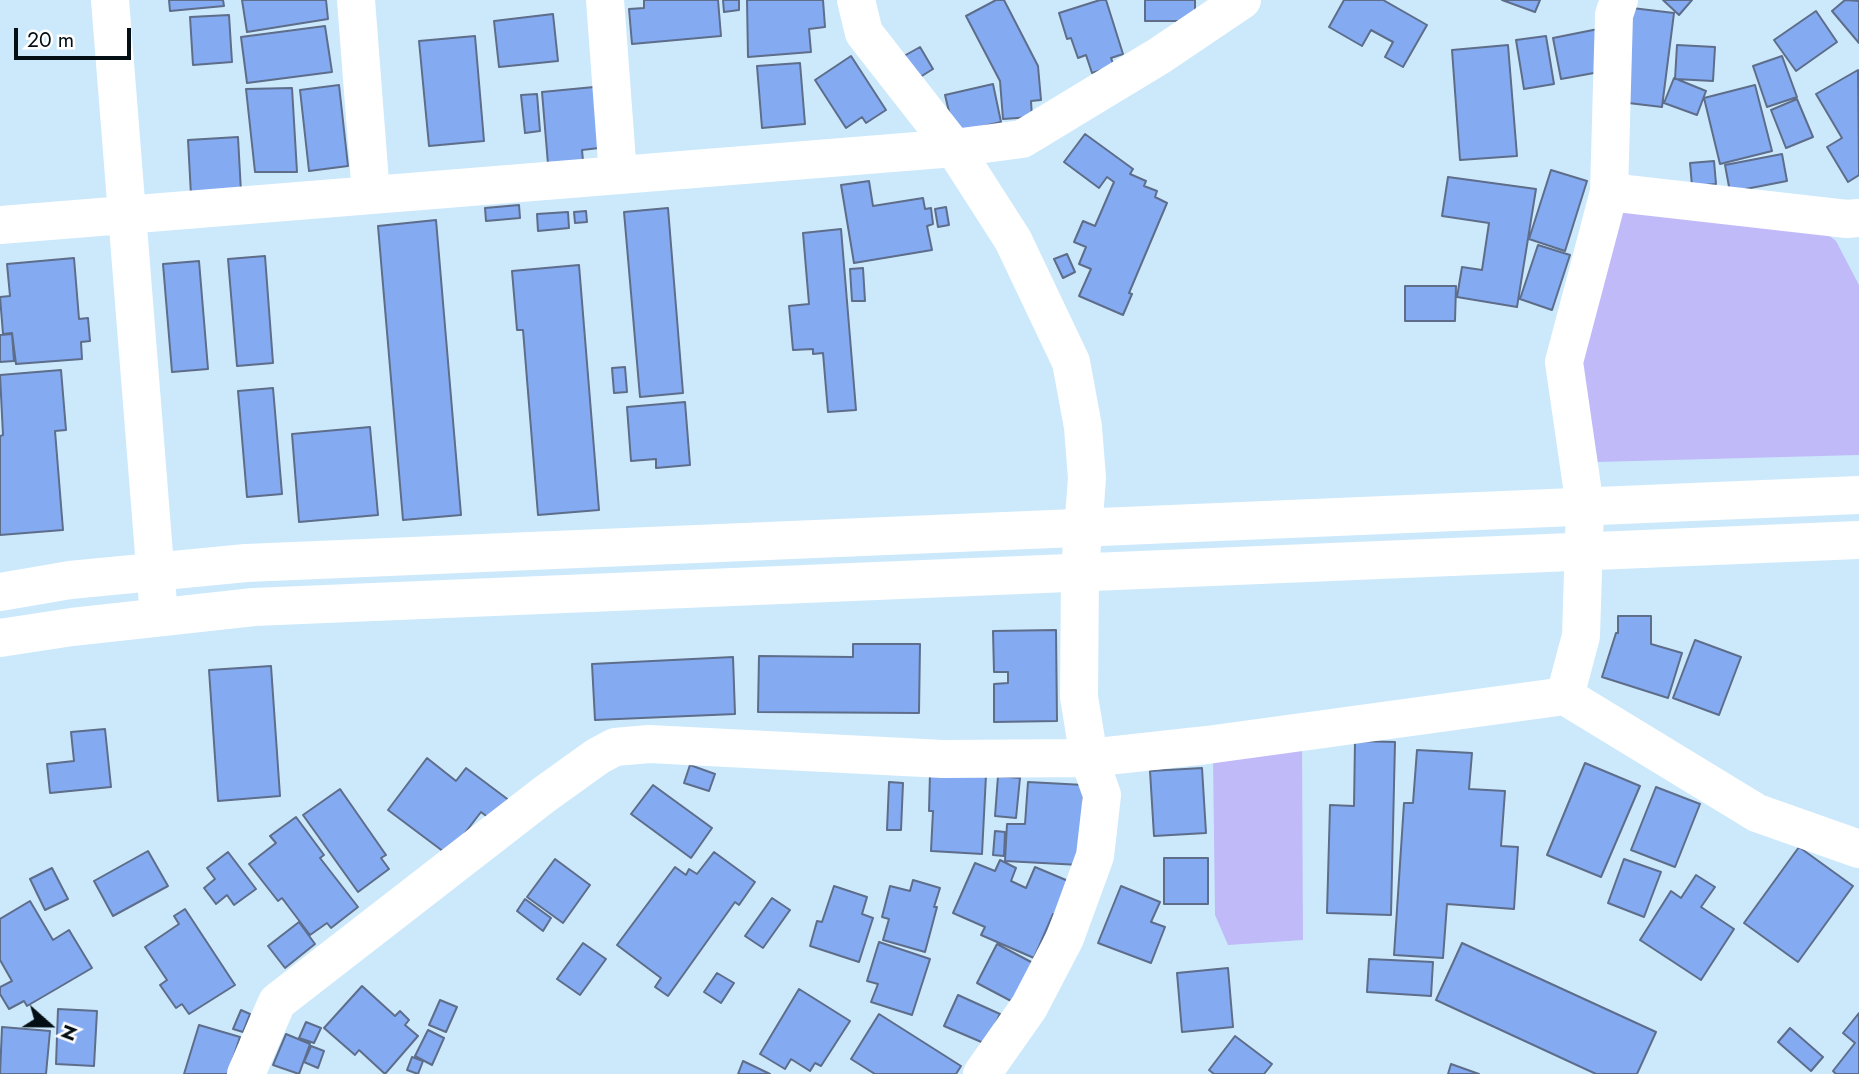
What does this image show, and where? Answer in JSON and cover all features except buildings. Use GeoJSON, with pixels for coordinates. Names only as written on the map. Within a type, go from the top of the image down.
{"type":"FeatureCollection","features":[{"type":"Feature","properties":{"kind":"street"},"geometry":{"type":"LineString","coordinates":[[110,0],[159,617]]}},
{"type":"Feature","properties":{"kind":"street"},"geometry":{"type":"LineString","coordinates":[[356,0],[371,195]]}},
{"type":"Feature","properties":{"kind":"street"},"geometry":{"type":"LineString","coordinates":[[605,0],[618,175]]}},
{"type":"Feature","properties":{"kind":"street"},"geometry":{"type":"LineString","coordinates":[[856,0],[864,33],[954,149],[1013,240],[1071,362],[1083,427],[1087,478],[1080,571],[1079,697],[1089,758],[1102,795],[1096,856],[1065,938],[1029,1007],[982,1074]]}},
{"type":"Feature","properties":{"kind":"street"},"geometry":{"type":"LineString","coordinates":[[0,225],[954,149],[1022,139],[1159,57],[1242,0]]}},
{"type":"Feature","properties":{"kind":"street"},"geometry":{"type":"LineString","coordinates":[[1564,696],[1581,636],[1585,507],[1564,362],[1609,192],[1614,15],[1619,0]]}},
{"type":"Feature","properties":{"kind":"street"},"geometry":{"type":"LineString","coordinates":[[1609,192],[1847,219],[1859,218]]}},
{"type":"Feature","properties":{"kind":"street"},"geometry":{"type":"LineString","coordinates":[[0,592],[69,580],[247,563],[1859,495]]}},
{"type":"Feature","properties":{"kind":"street"},"geometry":{"type":"LineString","coordinates":[[0,638],[72,627],[254,607],[1859,540]]}},
{"type":"Feature","properties":{"kind":"street"},"geometry":{"type":"LineString","coordinates":[[246,1074],[277,1002],[545,794],[615,747],[649,744],[943,759],[1089,758],[1564,696],[1757,813],[1859,849]]}},
{"type":"Feature","properties":{"kind":"shaded area"},"geometry":{"type":"Polygon","coordinates":[[[1622,206],[1817,226],[1836,241],[1859,285],[1859,455],[1597,462],[1581,361],[1622,206]]]}},
{"type":"Feature","properties":{"kind":"shaded area"},"geometry":{"type":"Polygon","coordinates":[[[1302,747],[1303,940],[1228,945],[1215,915],[1213,757],[1302,747]]]}}]}
